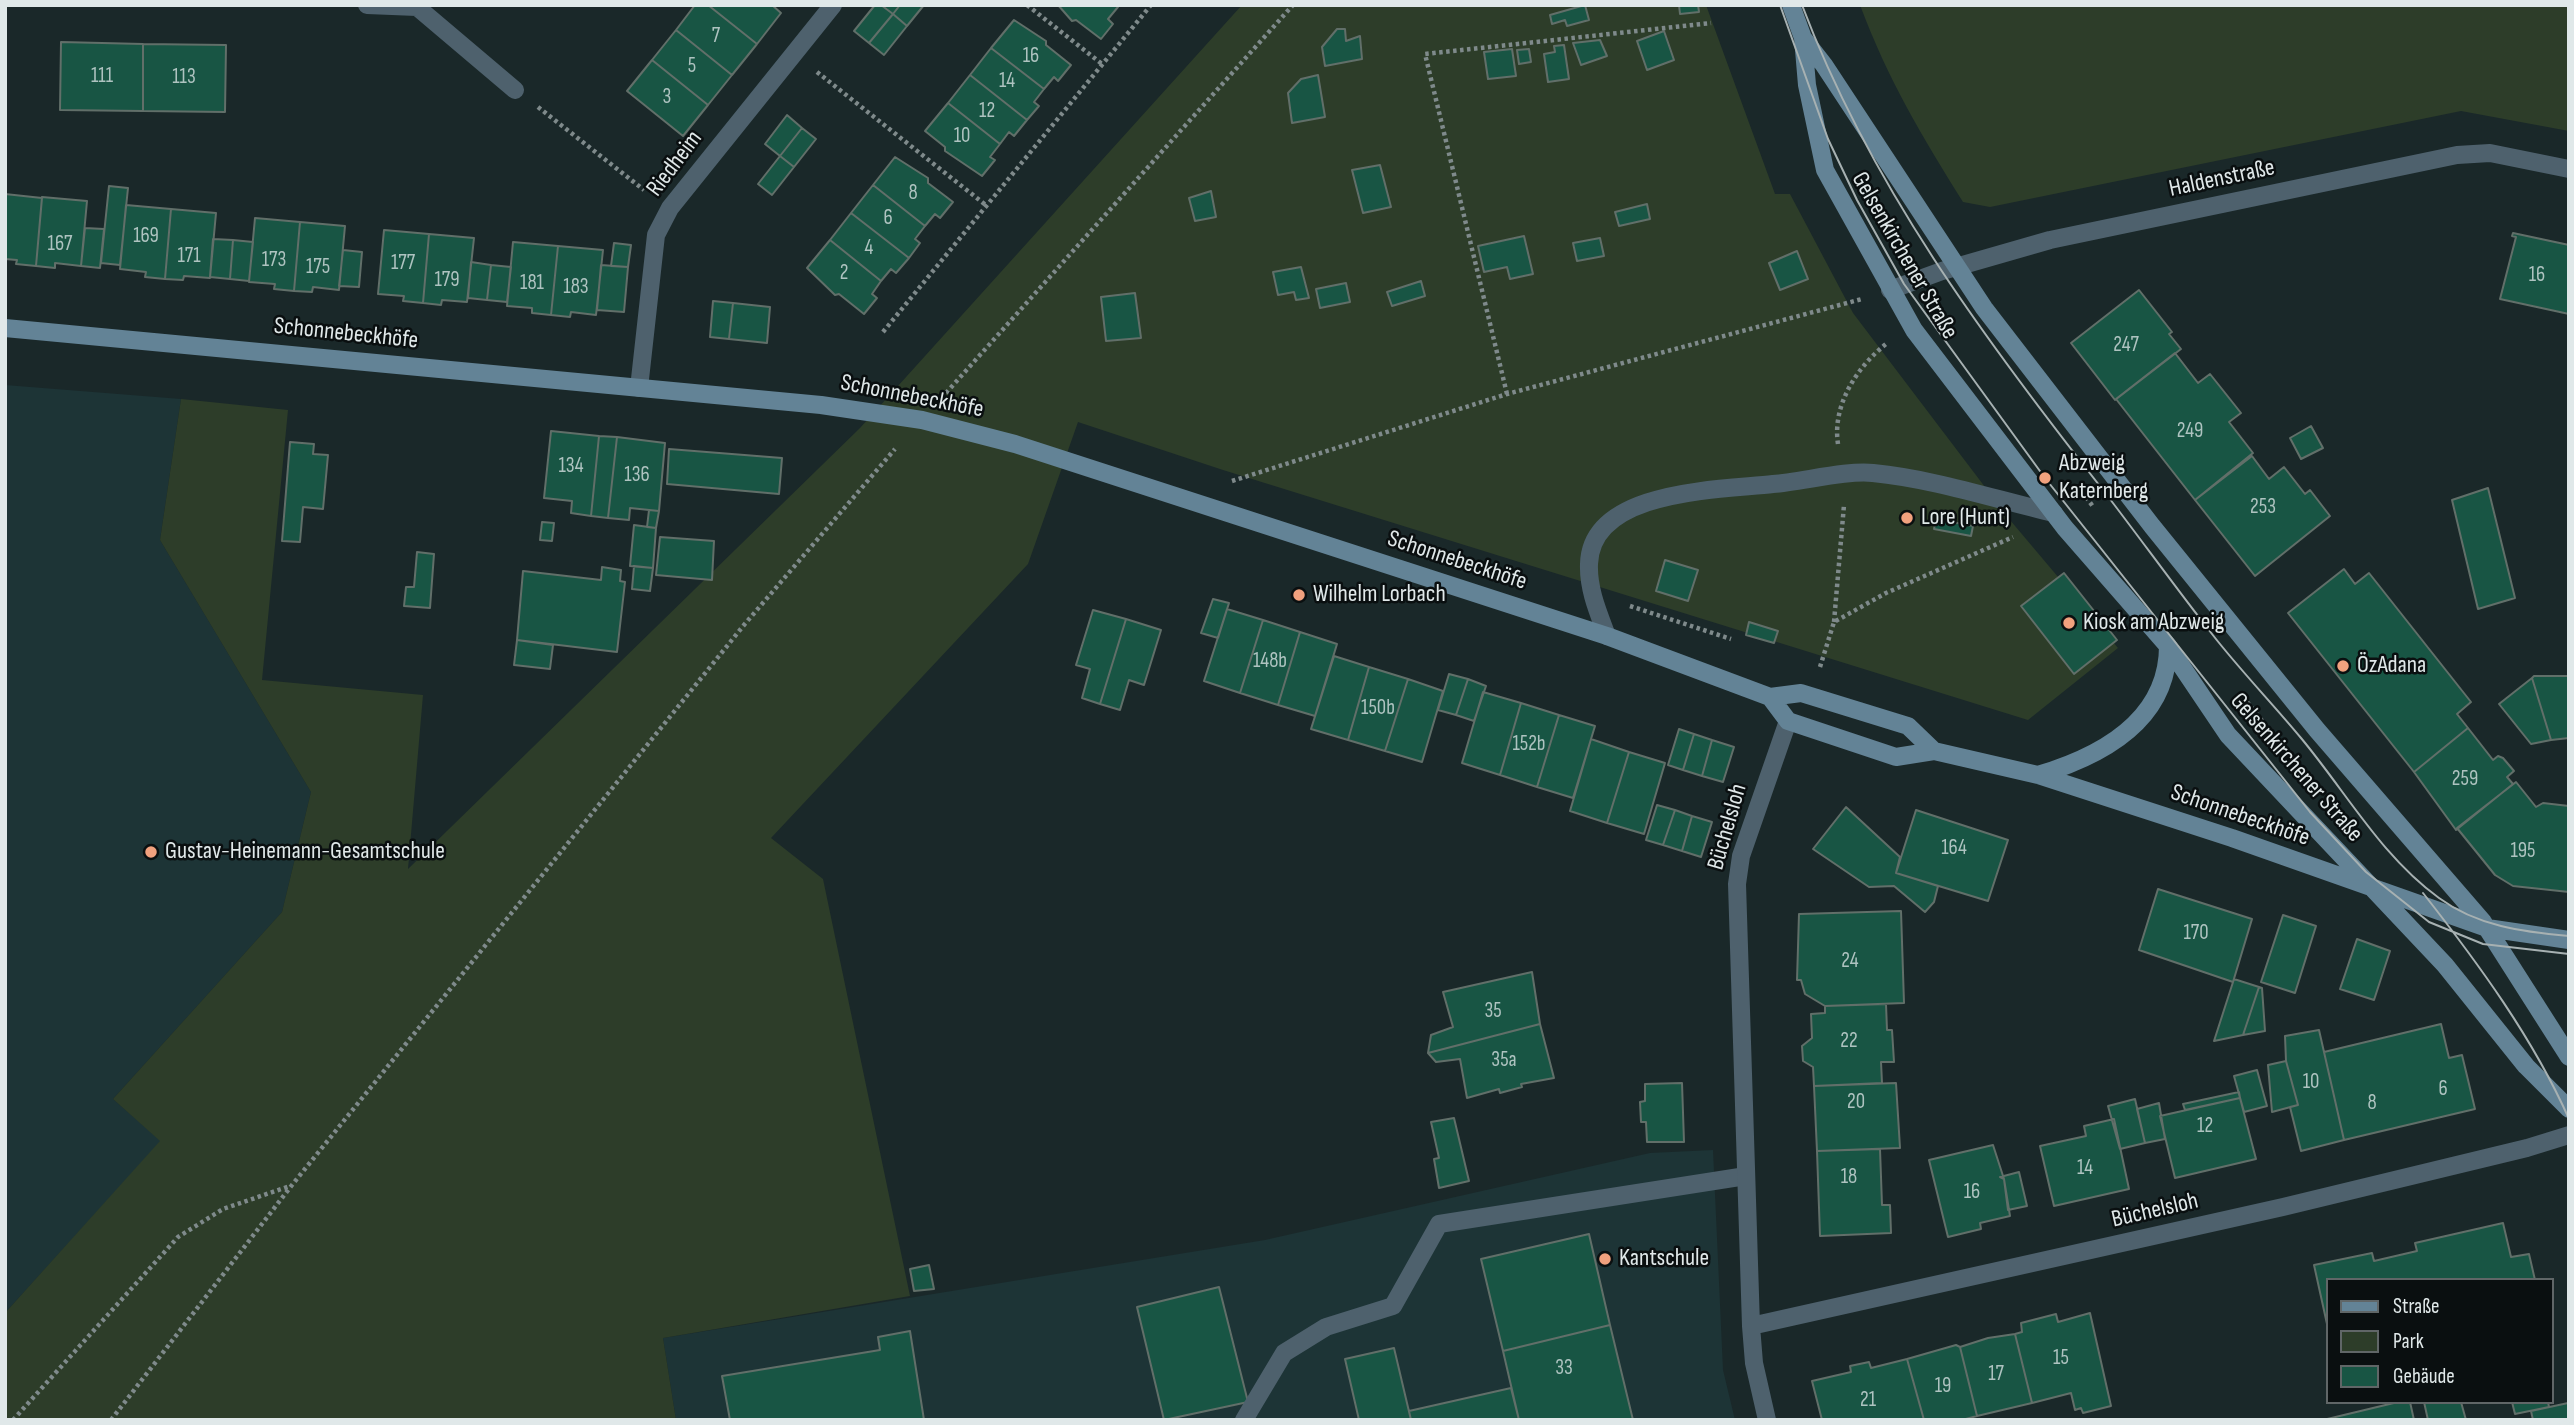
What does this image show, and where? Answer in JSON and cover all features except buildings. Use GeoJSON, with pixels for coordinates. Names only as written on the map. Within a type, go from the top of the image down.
{"type":"FeatureCollection","features":[{"type":"Feature","properties":{"kind":"street"},"geometry":{"type":"LineString","coordinates":[[367,5],[417,7],[515,90]]}},
{"type":"Feature","properties":{"kind":"street","name":"Riedheim"},"geometry":{"type":"LineString","coordinates":[[639,388],[656,235],[670,208],[833,5]]}},
{"type":"Feature","properties":{"kind":"street","name":"Gelsenkirchener Straße"},"geometry":{"type":"LineString","coordinates":[[1791,5],[1803,38],[1807,85],[1825,170],[1913,330],[2054,513],[2168,646],[2228,735],[2445,965],[2526,1066],[2569,1109]]}},
{"type":"Feature","properties":{"kind":"street","name":"Gelsenkirchener Straße"},"geometry":{"type":"LineString","coordinates":[[1803,38],[1824,65],[1955,268],[2187,569],[2317,730],[2487,928],[2569,1058]]}},
{"type":"Feature","properties":{"kind":"street","name":"Haldenstraße"},"geometry":{"type":"LineString","coordinates":[[1890,290],[2049,240],[2457,155],[2490,153],[2569,169]]}},
{"type":"Feature","properties":{"kind":"street","name":"Schonnebeckhöfe"},"geometry":{"type":"LineString","coordinates":[[5,328],[834,406],[922,420],[1015,444],[1607,636],[1770,697],[1801,693],[1908,726],[1934,751]]}},
{"type":"Feature","properties":{"kind":"street"},"geometry":{"type":"LineString","coordinates":[[1607,636],[1591,594],[1588,563],[1592,549],[1598,535],[1615,517],[1646,503],[1703,490],[1870,472],[1964,490],[2054,513]]}},
{"type":"Feature","properties":{"kind":"street"},"geometry":{"type":"LineString","coordinates":[[2038,775],[2092,754],[2120,736],[2149,710],[2164,682],[2168,646]]}},
{"type":"Feature","properties":{"kind":"street"},"geometry":{"type":"LineString","coordinates":[[1770,697],[1788,722]]}},
{"type":"Feature","properties":{"kind":"street","name":"Schonnebeckhöfe"},"geometry":{"type":"LineString","coordinates":[[1788,722],[1896,757],[1934,751],[2038,775],[2487,928],[2569,940]]}},
{"type":"Feature","properties":{"kind":"street","name":"Büchelsloh"},"geometry":{"type":"LineString","coordinates":[[1768,1420],[1754,1363],[1751,1326],[1737,884],[1741,856],[1788,722]]}},
{"type":"Feature","properties":{"kind":"street","name":"Büchelsloh"},"geometry":{"type":"LineString","coordinates":[[1751,1326],[2283,1207],[2527,1148],[2569,1135]]}},
{"type":"Feature","properties":{"kind":"street"},"geometry":{"type":"LineString","coordinates":[[1244,1420],[1284,1353],[1326,1327],[1393,1306],[1439,1224],[1745,1176]]}},
{"type":"Feature","properties":{"kind":"path"},"geometry":{"type":"LineString","coordinates":[[1027,5],[1102,64]]}},
{"type":"Feature","properties":{"kind":"path"},"geometry":{"type":"LineString","coordinates":[[883,332],[1151,5]]}},
{"type":"Feature","properties":{"kind":"path"},"geometry":{"type":"LineString","coordinates":[[111,1420],[292,1185],[744,625],[922,420],[1293,5]]}},
{"type":"Feature","properties":{"kind":"path"},"geometry":{"type":"LineString","coordinates":[[1507,394],[1425,54],[1712,23]]}},
{"type":"Feature","properties":{"kind":"path"},"geometry":{"type":"LineString","coordinates":[[794,53],[987,206]]}},
{"type":"Feature","properties":{"kind":"path"},"geometry":{"type":"LineString","coordinates":[[515,90],[670,208]]}},
{"type":"Feature","properties":{"kind":"path"},"geometry":{"type":"LineString","coordinates":[[1177,498],[1507,394],[1890,290]]}},
{"type":"Feature","properties":{"kind":"path"},"geometry":{"type":"LineString","coordinates":[[1236,480],[1249,484]]}},
{"type":"Feature","properties":{"kind":"path"},"geometry":{"type":"LineString","coordinates":[[1818,667],[1834,622],[1886,593],[2019,534]]}},
{"type":"Feature","properties":{"kind":"path"},"geometry":{"type":"LineString","coordinates":[[1591,594],[1731,639]]}},
{"type":"Feature","properties":{"kind":"path"},"geometry":{"type":"LineString","coordinates":[[2245,699],[2268,729]]}},
{"type":"Feature","properties":{"kind":"path"},"geometry":{"type":"LineString","coordinates":[[13,1420],[178,1237],[223,1209],[292,1185]]}},
{"type":"Feature","properties":{"kind":"shaded area","name":"Gustav-Heinemann-Gesamtschule"},"geometry":{"type":"Polygon","coordinates":[[[5,385],[181,399],[160,540],[311,792],[282,912],[113,1099],[161,1141],[5,1313],[5,385]]]}},
{"type":"Feature","properties":{"kind":"shaded area"},"geometry":{"type":"Polygon","coordinates":[[[1713,1150],[1723,1370],[1735,1420],[676,1420],[663,1338],[1265,1240],[1650,1153],[1713,1150]]]}},
{"type":"Feature","properties":{"kind":"green space"},"geometry":{"type":"Polygon","coordinates":[[[1242,5],[1706,5],[1775,194],[1790,194],[1853,313],[2010,520],[2118,648],[2028,720],[1223,470],[1078,422],[1028,564],[771,838],[823,879],[910,1296],[663,1338],[676,1420],[5,1420],[5,1313],[160,1141],[113,1099],[282,912],[311,792],[160,540],[181,399],[288,410],[262,680],[423,695],[408,869],[860,428],[1242,5]]]}},
{"type":"Feature","properties":{"kind":"green space"},"geometry":{"type":"Polygon","coordinates":[[[1860,5],[2569,5],[2569,131],[2461,111],[1990,207],[1963,202],[1907,107],[1882,58],[1860,5]]]}},
{"type":"Feature","properties":{"kind":"tram line"},"geometry":{"type":"LineString","coordinates":[[1780,5],[1828,139],[1857,200],[1904,284],[2045,478],[2310,812],[2366,872],[2429,922],[2483,944],[2569,954]]}},
{"type":"Feature","properties":{"kind":"tram line"},"geometry":{"type":"LineString","coordinates":[[1802,5],[1861,136],[1896,198],[1974,318],[2198,616],[2318,759],[2382,844],[2419,882],[2454,908],[2501,926],[2569,936]]}},
{"type":"Feature","properties":{"kind":"tram line"},"geometry":{"type":"LineString","coordinates":[[2423,893],[2503,1002],[2539,1059],[2569,1119]]}},
{"type":"Feature","properties":{"kind":"place","name":"Abzweig Katernberg"},"geometry":{"type":"Point","coordinates":[2045,478]}},
{"type":"Feature","properties":{"kind":"place","name":"Lore (Hunt)"},"geometry":{"type":"Point","coordinates":[1907,518]}},
{"type":"Feature","properties":{"kind":"place","name":"Wilhelm Lorbach"},"geometry":{"type":"Point","coordinates":[1299,595]}},
{"type":"Feature","properties":{"kind":"place","name":"Kiosk am Abzweig"},"geometry":{"type":"Point","coordinates":[2069,623]}},
{"type":"Feature","properties":{"kind":"place","name":"ÖzAdana"},"geometry":{"type":"Point","coordinates":[2343,666]}},
{"type":"Feature","properties":{"kind":"place","name":"Gustav-Heinemann-Gesamtschule"},"geometry":{"type":"Point","coordinates":[151,852]}},
{"type":"Feature","properties":{"kind":"place","name":"Kantschule"},"geometry":{"type":"Point","coordinates":[1605,1259]}}]}
